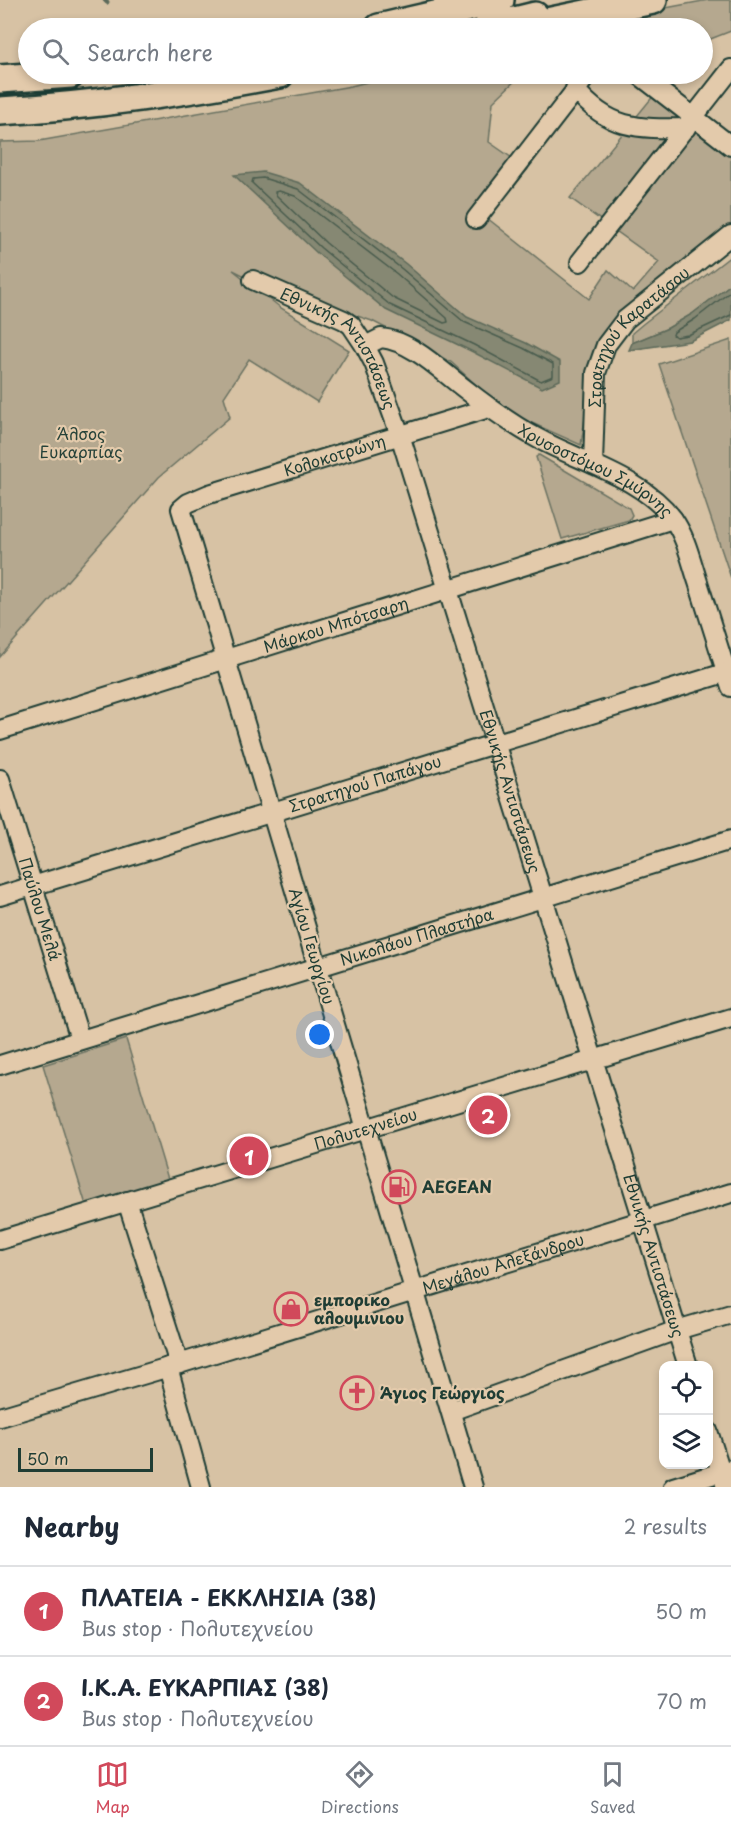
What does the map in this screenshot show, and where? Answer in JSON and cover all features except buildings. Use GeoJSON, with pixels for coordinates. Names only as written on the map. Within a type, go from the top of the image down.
{"type":"FeatureCollection","features":[{"type":"Feature","properties":{"kind":"highway"},"geometry":{"type":"LineString","coordinates":[[422,18],[500,0]]}},
{"type":"Feature","properties":{"kind":"highway"},"geometry":{"type":"LineString","coordinates":[[526,18],[595,0]]}},
{"type":"Feature","properties":{"kind":"highway"},"geometry":{"type":"LineString","coordinates":[[566,18],[653,0]]}},
{"type":"Feature","properties":{"kind":"highway"},"geometry":{"type":"LineString","coordinates":[[0,79],[18,78]]}},
{"type":"Feature","properties":{"kind":"highway"},"geometry":{"type":"LineString","coordinates":[[0,111],[106,103],[225,84]]}},
{"type":"Feature","properties":{"kind":"street"},"geometry":{"type":"LineString","coordinates":[[580,262],[731,69]]}},
{"type":"Feature","properties":{"kind":"street"},"geometry":{"type":"LineString","coordinates":[[476,219],[579,84]]}},
{"type":"Feature","properties":{"kind":"street"},"geometry":{"type":"LineString","coordinates":[[649,84],[690,123],[731,146]]}},
{"type":"Feature","properties":{"kind":"street"},"geometry":{"type":"LineString","coordinates":[[575,89],[598,112],[619,122],[648,128],[690,123]]}},
{"type":"Feature","properties":{"kind":"street","name":"Στρατηγού Καρατάσου"},"geometry":{"type":"LineString","coordinates":[[592,464],[596,373],[610,338],[639,308],[731,235]]}},
{"type":"Feature","properties":{"kind":"street","name":"Εθνικής Αντιστάσεως"},"geometry":{"type":"LineString","coordinates":[[253,280],[344,320],[351,325],[365,346],[400,435],[687,1361]]}},
{"type":"Feature","properties":{"kind":"street","name":"Χρυσοστόμου Σμύρνης"},"geometry":{"type":"LineString","coordinates":[[365,346],[381,338],[405,345],[489,408],[537,438],[642,491],[664,509],[674,519],[686,544],[730,677]]}},
{"type":"Feature","properties":{"kind":"street","name":"Κολοκοτρώνη"},"geometry":{"type":"LineString","coordinates":[[181,509],[188,503],[209,494],[489,408]]}},
{"type":"Feature","properties":{"kind":"street","name":"Αγίου Γεωργίου"},"geometry":{"type":"LineString","coordinates":[[181,509],[473,1487]]}},
{"type":"Feature","properties":{"kind":"street","name":"Μάρκου Μπότσαρη"},"geometry":{"type":"LineString","coordinates":[[0,730],[674,519]]}},
{"type":"Feature","properties":{"kind":"street","name":"Στρατηγού Παπάγου"},"geometry":{"type":"LineString","coordinates":[[0,896],[496,744],[730,677]]}},
{"type":"Feature","properties":{"kind":"street","name":"Παύλου Μελά"},"geometry":{"type":"LineString","coordinates":[[0,779],[80,1039]]}},
{"type":"Feature","properties":{"kind":"street","name":"Νικολάου Πλαστήρα"},"geometry":{"type":"LineString","coordinates":[[0,1065],[731,840]]}},
{"type":"Feature","properties":{"kind":"street","name":"Πολυτεχνείου"},"geometry":{"type":"LineString","coordinates":[[0,1240],[731,1018]]}},
{"type":"Feature","properties":{"kind":"street","name":"Μεγάλου Αλεξάνδρου"},"geometry":{"type":"LineString","coordinates":[[0,1417],[174,1366],[731,1193]]}},
{"type":"Feature","properties":{"kind":"street"},"geometry":{"type":"LineString","coordinates":[[127,1201],[174,1366],[201,1487]]}},
{"type":"Feature","properties":{"kind":"street"},"geometry":{"type":"LineString","coordinates":[[451,1411],[677,1330],[731,1314]]}},
{"type":"Feature","properties":{"kind":"street"},"geometry":{"type":"LineString","coordinates":[[673,1487],[726,1476],[713,1444]]}},
{"type":"Feature","properties":{"kind":"green space"},"geometry":{"type":"Polygon","coordinates":[[[708,0],[731,0],[731,31],[713,38],[713,18],[613,18],[708,0]]]}},
{"type":"Feature","properties":{"kind":"green space","name":"Άλσος Ευκαρπίας"},"geometry":{"type":"Polygon","coordinates":[[[359,84],[512,84],[493,102],[489,142],[528,169],[487,218],[589,299],[608,270],[633,292],[659,262],[570,198],[659,89],[731,151],[731,241],[639,310],[591,376],[581,445],[505,411],[451,362],[372,321],[257,282],[233,270],[281,308],[349,350],[317,402],[249,359],[224,397],[230,417],[159,477],[0,657],[0,142],[39,141],[359,84]]]}},
{"type":"Feature","properties":{"kind":"green space"},"geometry":{"type":"Polygon","coordinates":[[[731,256],[731,284],[692,314],[668,328],[632,343],[632,333],[731,256]]]}},
{"type":"Feature","properties":{"kind":"green space"},"geometry":{"type":"Polygon","coordinates":[[[731,340],[731,578],[659,364],[731,340]]]}},
{"type":"Feature","properties":{"kind":"green space"},"geometry":{"type":"Polygon","coordinates":[[[539,455],[629,508],[632,515],[629,520],[562,539],[536,457],[539,455]]]}},
{"type":"Feature","properties":{"kind":"green space"},"geometry":{"type":"Polygon","coordinates":[[[126,1039],[168,1179],[86,1205],[43,1065],[126,1039]]]}},
{"type":"Feature","properties":{"kind":"water"},"geometry":{"type":"Polygon","coordinates":[[[263,172],[300,183],[406,264],[467,317],[526,343],[560,362],[560,380],[542,388],[386,310],[317,253],[234,175],[263,172]]]}},
{"type":"Feature","properties":{"kind":"water"},"geometry":{"type":"Polygon","coordinates":[[[731,284],[731,320],[690,341],[629,350],[632,343],[668,328],[692,314],[731,284]]]}},
{"type":"Feature","properties":{"kind":"place","name":"Ι.Κ.Α. ΕΥΚΑΡΠΙΑΣ (38)"},"geometry":{"type":"Point","coordinates":[488,1115]}},
{"type":"Feature","properties":{"kind":"place","name":"ΠΛΑΤΕΙΑ - ΕΚΚΛΗΣΙΑ (38)"},"geometry":{"type":"Point","coordinates":[249,1156]}},
{"type":"Feature","properties":{"kind":"place","name":"AEGEAN"},"geometry":{"type":"Point","coordinates":[399,1187]}},
{"type":"Feature","properties":{"kind":"place","name":"εμπορικο αλουμινιου"},"geometry":{"type":"Point","coordinates":[291,1309]}},
{"type":"Feature","properties":{"kind":"place","name":"Άγιος Γεώργιος"},"geometry":{"type":"Point","coordinates":[357,1393]}}]}
